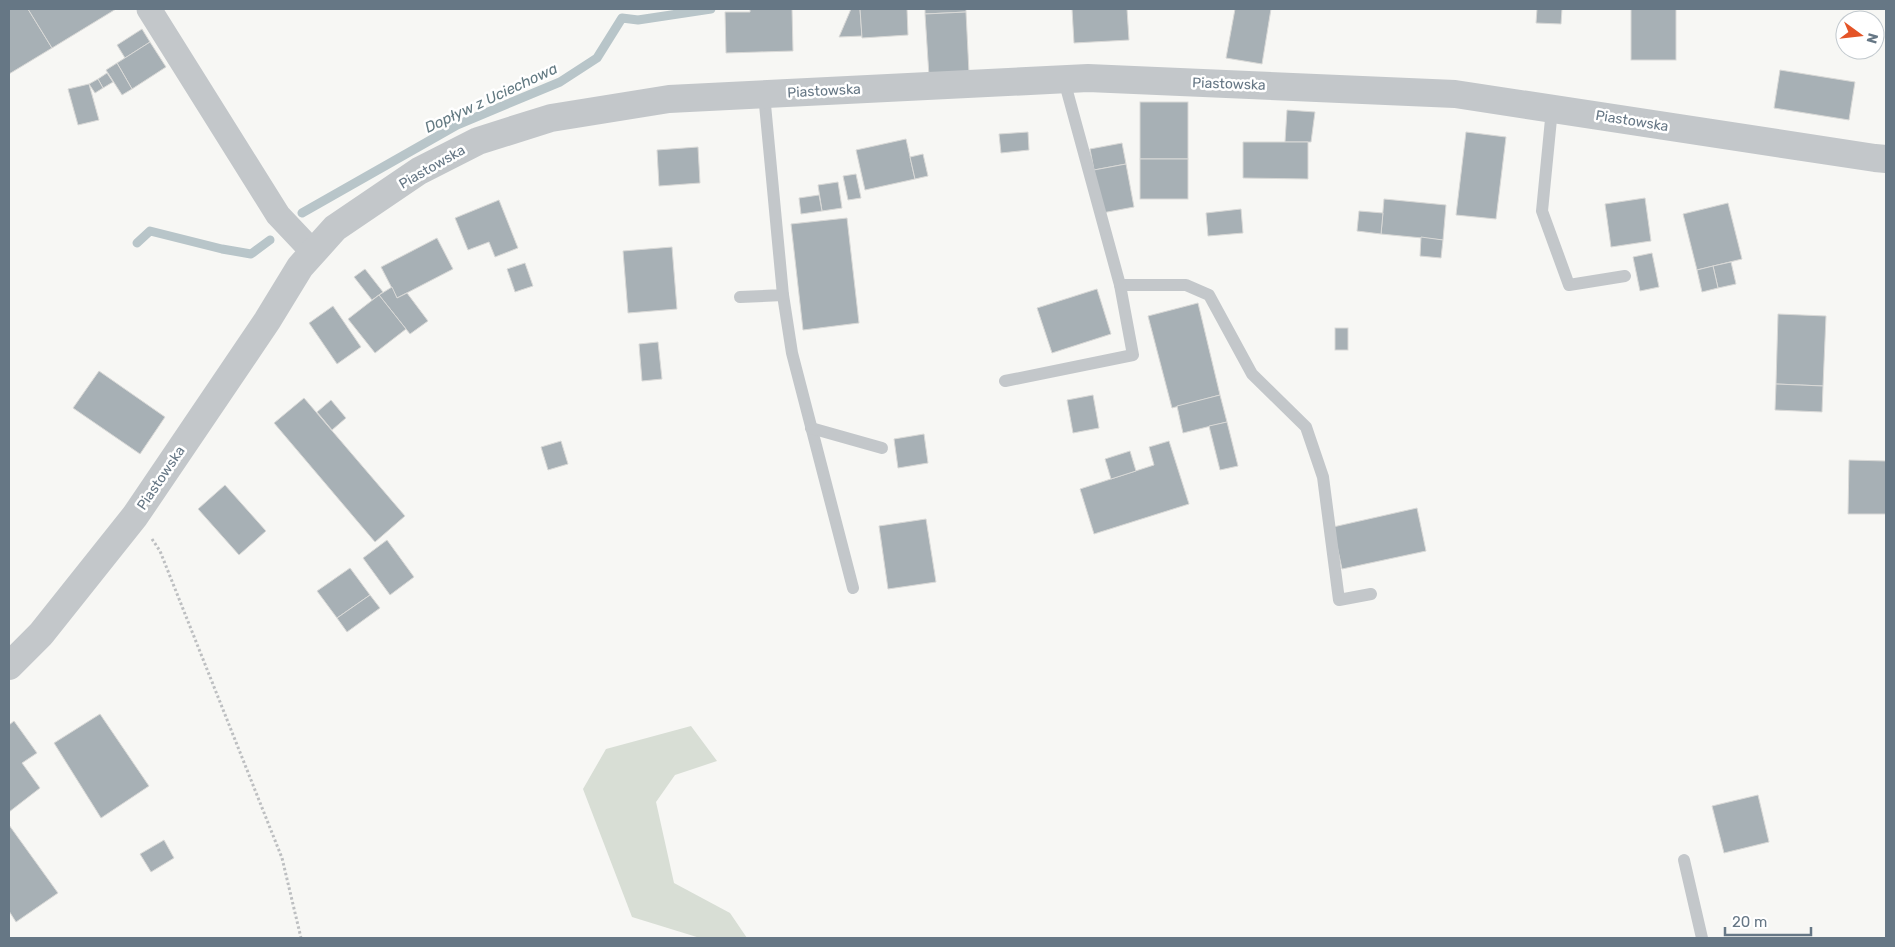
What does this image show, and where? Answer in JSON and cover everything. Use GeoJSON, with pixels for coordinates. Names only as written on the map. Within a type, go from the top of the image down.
{"type":"FeatureCollection","features":[{"type":"Feature","properties":{"kind":"street"},"geometry":{"type":"LineString","coordinates":[[148,9],[278,215],[313,252]]}},
{"type":"Feature","properties":{"kind":"street","name":"Piastowska"},"geometry":{"type":"LineString","coordinates":[[9,666],[41,634],[135,516],[267,321],[300,266],[335,228],[419,171],[478,141],[551,118],[670,98],[1088,78],[1455,94],[1886,159]]}},
{"type":"Feature","properties":{"kind":"lane"},"geometry":{"type":"LineString","coordinates":[[1005,381],[1133,356],[1120,284],[1064,80]]}},
{"type":"Feature","properties":{"kind":"lane"},"geometry":{"type":"LineString","coordinates":[[764,94],[783,295],[792,353],[852,588]]}},
{"type":"Feature","properties":{"kind":"lane"},"geometry":{"type":"LineString","coordinates":[[1552,109],[1542,212],[1569,284],[1625,276]]}},
{"type":"Feature","properties":{"kind":"lane"},"geometry":{"type":"LineString","coordinates":[[1120,284],[1186,286],[1209,295],[1252,374],[1306,427],[1323,477],[1339,600],[1371,594]]}},
{"type":"Feature","properties":{"kind":"lane"},"geometry":{"type":"LineString","coordinates":[[740,297],[783,295]]}},
{"type":"Feature","properties":{"kind":"lane"},"geometry":{"type":"LineString","coordinates":[[811,428],[882,448]]}},
{"type":"Feature","properties":{"kind":"lane"},"geometry":{"type":"LineString","coordinates":[[1684,860],[1702,938]]}},
{"type":"Feature","properties":{"kind":"path"},"geometry":{"type":"LineString","coordinates":[[135,516],[160,550],[275,840],[282,858],[301,938]]}},
{"type":"Feature","properties":{"kind":"shaded area"},"geometry":{"type":"Polygon","coordinates":[[[691,726],[717,761],[675,775],[656,802],[674,883],[730,913],[747,938],[700,938],[632,917],[583,789],[606,749],[691,726]]]}},
{"type":"Feature","properties":{"kind":"building"},"geometry":{"type":"Polygon","coordinates":[[[9,9],[28,9],[52,48],[9,74],[9,9]]]}},
{"type":"Feature","properties":{"kind":"building"},"geometry":{"type":"Polygon","coordinates":[[[28,9],[116,9],[52,48],[28,9]]]}},
{"type":"Feature","properties":{"kind":"building"},"geometry":{"type":"Polygon","coordinates":[[[750,9],[792,9],[793,51],[726,53],[725,12],[750,12],[750,9]]]}},
{"type":"Feature","properties":{"kind":"building"},"geometry":{"type":"Polygon","coordinates":[[[851,9],[860,9],[862,36],[839,37],[851,9]]]}},
{"type":"Feature","properties":{"kind":"building"},"geometry":{"type":"Polygon","coordinates":[[[860,9],[907,9],[908,35],[862,38],[860,9]]]}},
{"type":"Feature","properties":{"kind":"building"},"geometry":{"type":"Polygon","coordinates":[[[925,9],[966,9],[966,12],[925,14],[925,9]]]}},
{"type":"Feature","properties":{"kind":"building"},"geometry":{"type":"Polygon","coordinates":[[[1072,9],[1127,9],[1129,40],[1074,43],[1072,9]]]}},
{"type":"Feature","properties":{"kind":"building"},"geometry":{"type":"Polygon","coordinates":[[[1235,9],[1271,9],[1262,64],[1226,58],[1235,9]]]}},
{"type":"Feature","properties":{"kind":"building"},"geometry":{"type":"Polygon","coordinates":[[[1537,9],[1562,9],[1561,24],[1536,23],[1537,9]]]}},
{"type":"Feature","properties":{"kind":"building"},"geometry":{"type":"Polygon","coordinates":[[[1631,9],[1676,9],[1676,60],[1631,60],[1631,9]]]}},
{"type":"Feature","properties":{"kind":"building"},"geometry":{"type":"Polygon","coordinates":[[[966,12],[969,73],[929,76],[925,14],[966,12]]]}},
{"type":"Feature","properties":{"kind":"building"},"geometry":{"type":"Polygon","coordinates":[[[142,29],[150,42],[125,58],[117,45],[142,29]]]}},
{"type":"Feature","properties":{"kind":"building"},"geometry":{"type":"Polygon","coordinates":[[[150,42],[166,67],[132,89],[117,63],[150,42]]]}},
{"type":"Feature","properties":{"kind":"building"},"geometry":{"type":"Polygon","coordinates":[[[117,63],[132,89],[122,95],[106,70],[117,63]]]}},
{"type":"Feature","properties":{"kind":"building"},"geometry":{"type":"Polygon","coordinates":[[[1780,70],[1855,82],[1849,120],[1774,108],[1780,70]]]}},
{"type":"Feature","properties":{"kind":"building"},"geometry":{"type":"Polygon","coordinates":[[[107,73],[113,82],[103,88],[98,79],[107,73]]]}},
{"type":"Feature","properties":{"kind":"building"},"geometry":{"type":"Polygon","coordinates":[[[98,79],[103,88],[95,93],[89,84],[98,79]]]}},
{"type":"Feature","properties":{"kind":"building"},"geometry":{"type":"Polygon","coordinates":[[[89,84],[99,120],[78,125],[68,89],[89,84]]]}},
{"type":"Feature","properties":{"kind":"building"},"geometry":{"type":"Polygon","coordinates":[[[1140,102],[1188,102],[1188,159],[1140,159],[1140,102]]]}},
{"type":"Feature","properties":{"kind":"building"},"geometry":{"type":"Polygon","coordinates":[[[1287,110],[1315,112],[1311,142],[1285,142],[1287,110]]]}},
{"type":"Feature","properties":{"kind":"building"},"geometry":{"type":"Polygon","coordinates":[[[1028,132],[1029,150],[1001,153],[999,134],[1028,132]]]}},
{"type":"Feature","properties":{"kind":"building"},"geometry":{"type":"Polygon","coordinates":[[[1466,132],[1506,137],[1496,219],[1456,215],[1466,132]]]}},
{"type":"Feature","properties":{"kind":"building"},"geometry":{"type":"Polygon","coordinates":[[[906,139],[915,179],[865,190],[856,150],[906,139]]]}},
{"type":"Feature","properties":{"kind":"building"},"geometry":{"type":"Polygon","coordinates":[[[1243,142],[1308,142],[1308,179],[1243,178],[1243,142]]]}},
{"type":"Feature","properties":{"kind":"building"},"geometry":{"type":"Polygon","coordinates":[[[1122,143],[1126,164],[1094,170],[1090,149],[1122,143]]]}},
{"type":"Feature","properties":{"kind":"building"},"geometry":{"type":"Polygon","coordinates":[[[698,147],[700,183],[659,186],[657,150],[698,147]]]}},
{"type":"Feature","properties":{"kind":"building"},"geometry":{"type":"Polygon","coordinates":[[[923,154],[928,176],[915,179],[910,157],[923,154]]]}},
{"type":"Feature","properties":{"kind":"building"},"geometry":{"type":"Polygon","coordinates":[[[1140,159],[1188,159],[1188,199],[1140,199],[1140,159]]]}},
{"type":"Feature","properties":{"kind":"building"},"geometry":{"type":"Polygon","coordinates":[[[1126,164],[1134,207],[1102,213],[1094,170],[1126,164]]]}},
{"type":"Feature","properties":{"kind":"building"},"geometry":{"type":"Polygon","coordinates":[[[856,174],[861,198],[848,200],[843,176],[856,174]]]}},
{"type":"Feature","properties":{"kind":"building"},"geometry":{"type":"Polygon","coordinates":[[[838,182],[842,208],[822,211],[818,185],[838,182]]]}},
{"type":"Feature","properties":{"kind":"building"},"geometry":{"type":"Polygon","coordinates":[[[819,195],[822,211],[801,214],[799,198],[819,195]]]}},
{"type":"Feature","properties":{"kind":"building"},"geometry":{"type":"Polygon","coordinates":[[[1645,198],[1651,241],[1611,247],[1605,204],[1645,198]]]}},
{"type":"Feature","properties":{"kind":"building"},"geometry":{"type":"Polygon","coordinates":[[[1384,199],[1446,205],[1443,240],[1381,234],[1384,199]]]}},
{"type":"Feature","properties":{"kind":"building"},"geometry":{"type":"Polygon","coordinates":[[[499,200],[518,248],[495,257],[489,242],[468,250],[455,218],[499,200]]]}},
{"type":"Feature","properties":{"kind":"building"},"geometry":{"type":"Polygon","coordinates":[[[1728,203],[1742,259],[1697,270],[1683,214],[1728,203]]]}},
{"type":"Feature","properties":{"kind":"building"},"geometry":{"type":"Polygon","coordinates":[[[1241,209],[1243,233],[1208,236],[1206,213],[1241,209]]]}},
{"type":"Feature","properties":{"kind":"building"},"geometry":{"type":"Polygon","coordinates":[[[1359,211],[1383,213],[1381,234],[1357,231],[1359,211]]]}},
{"type":"Feature","properties":{"kind":"building"},"geometry":{"type":"Polygon","coordinates":[[[847,218],[859,323],[803,330],[791,224],[847,218]]]}},
{"type":"Feature","properties":{"kind":"building"},"geometry":{"type":"Polygon","coordinates":[[[1421,237],[1443,240],[1441,258],[1420,256],[1421,237]]]}},
{"type":"Feature","properties":{"kind":"building"},"geometry":{"type":"Polygon","coordinates":[[[437,238],[453,269],[397,298],[381,267],[437,238]]]}},
{"type":"Feature","properties":{"kind":"building"},"geometry":{"type":"Polygon","coordinates":[[[672,247],[677,309],[628,313],[623,251],[672,247]]]}},
{"type":"Feature","properties":{"kind":"building"},"geometry":{"type":"Polygon","coordinates":[[[1652,253],[1659,287],[1640,291],[1633,257],[1652,253]]]}},
{"type":"Feature","properties":{"kind":"building"},"geometry":{"type":"Polygon","coordinates":[[[1731,262],[1736,284],[1718,288],[1713,266],[1731,262]]]}},
{"type":"Feature","properties":{"kind":"building"},"geometry":{"type":"Polygon","coordinates":[[[525,263],[533,286],[515,292],[507,269],[525,263]]]}},
{"type":"Feature","properties":{"kind":"building"},"geometry":{"type":"Polygon","coordinates":[[[1713,266],[1718,288],[1702,292],[1697,270],[1713,266]]]}},
{"type":"Feature","properties":{"kind":"building"},"geometry":{"type":"Polygon","coordinates":[[[365,269],[383,292],[372,300],[354,277],[365,269]]]}},
{"type":"Feature","properties":{"kind":"building"},"geometry":{"type":"Polygon","coordinates":[[[392,287],[397,298],[407,293],[428,321],[410,334],[379,295],[392,287]]]}},
{"type":"Feature","properties":{"kind":"building"},"geometry":{"type":"Polygon","coordinates":[[[1097,289],[1111,334],[1052,353],[1037,308],[1097,289]]]}},
{"type":"Feature","properties":{"kind":"building"},"geometry":{"type":"Polygon","coordinates":[[[379,295],[406,329],[375,353],[348,319],[379,295]]]}},
{"type":"Feature","properties":{"kind":"building"},"geometry":{"type":"Polygon","coordinates":[[[1198,303],[1220,395],[1172,408],[1148,316],[1198,303]]]}},
{"type":"Feature","properties":{"kind":"building"},"geometry":{"type":"Polygon","coordinates":[[[333,306],[361,347],[337,364],[309,323],[333,306]]]}},
{"type":"Feature","properties":{"kind":"building"},"geometry":{"type":"Polygon","coordinates":[[[1778,314],[1826,316],[1823,386],[1776,384],[1778,314]]]}},
{"type":"Feature","properties":{"kind":"building"},"geometry":{"type":"Polygon","coordinates":[[[1335,328],[1348,328],[1348,350],[1335,350],[1335,328]]]}},
{"type":"Feature","properties":{"kind":"building"},"geometry":{"type":"Polygon","coordinates":[[[658,342],[662,379],[642,381],[639,344],[658,342]]]}},
{"type":"Feature","properties":{"kind":"building"},"geometry":{"type":"Polygon","coordinates":[[[99,371],[165,417],[140,454],[73,408],[99,371]]]}},
{"type":"Feature","properties":{"kind":"building"},"geometry":{"type":"Polygon","coordinates":[[[1776,384],[1823,386],[1822,412],[1775,410],[1776,384]]]}},
{"type":"Feature","properties":{"kind":"building"},"geometry":{"type":"Polygon","coordinates":[[[1093,395],[1099,428],[1073,433],[1067,400],[1093,395]]]}},
{"type":"Feature","properties":{"kind":"building"},"geometry":{"type":"Polygon","coordinates":[[[1220,395],[1227,422],[1183,433],[1177,406],[1220,395]]]}},
{"type":"Feature","properties":{"kind":"building"},"geometry":{"type":"Polygon","coordinates":[[[304,398],[405,516],[375,542],[274,423],[304,398]]]}},
{"type":"Feature","properties":{"kind":"building"},"geometry":{"type":"Polygon","coordinates":[[[331,400],[346,418],[332,430],[317,412],[331,400]]]}},
{"type":"Feature","properties":{"kind":"building"},"geometry":{"type":"Polygon","coordinates":[[[1227,422],[1238,466],[1220,470],[1209,426],[1227,422]]]}},
{"type":"Feature","properties":{"kind":"building"},"geometry":{"type":"Polygon","coordinates":[[[924,434],[928,463],[898,468],[894,439],[924,434]]]}},
{"type":"Feature","properties":{"kind":"building"},"geometry":{"type":"Polygon","coordinates":[[[561,441],[568,464],[548,470],[541,447],[561,441]]]}},
{"type":"Feature","properties":{"kind":"building"},"geometry":{"type":"Polygon","coordinates":[[[1169,441],[1189,504],[1094,534],[1080,489],[1154,465],[1149,447],[1169,441]]]}},
{"type":"Feature","properties":{"kind":"building"},"geometry":{"type":"Polygon","coordinates":[[[1130,451],[1136,471],[1111,479],[1105,459],[1130,451]]]}},
{"type":"Feature","properties":{"kind":"building"},"geometry":{"type":"Polygon","coordinates":[[[1849,460],[1886,461],[1886,514],[1848,514],[1849,460]]]}},
{"type":"Feature","properties":{"kind":"building"},"geometry":{"type":"Polygon","coordinates":[[[225,485],[266,531],[239,555],[198,509],[225,485]]]}},
{"type":"Feature","properties":{"kind":"building"},"geometry":{"type":"Polygon","coordinates":[[[1417,508],[1426,551],[1342,569],[1333,527],[1417,508]]]}},
{"type":"Feature","properties":{"kind":"building"},"geometry":{"type":"Polygon","coordinates":[[[926,519],[936,582],[888,589],[879,526],[926,519]]]}},
{"type":"Feature","properties":{"kind":"building"},"geometry":{"type":"Polygon","coordinates":[[[387,540],[414,577],[390,595],[363,558],[387,540]]]}},
{"type":"Feature","properties":{"kind":"building"},"geometry":{"type":"Polygon","coordinates":[[[350,568],[370,595],[337,618],[317,591],[350,568]]]}},
{"type":"Feature","properties":{"kind":"building"},"geometry":{"type":"Polygon","coordinates":[[[370,595],[380,608],[347,632],[337,618],[370,595]]]}},
{"type":"Feature","properties":{"kind":"building"},"geometry":{"type":"Polygon","coordinates":[[[100,714],[149,786],[101,818],[54,743],[100,714]]]}},
{"type":"Feature","properties":{"kind":"building"},"geometry":{"type":"Polygon","coordinates":[[[14,721],[37,753],[22,763],[40,788],[9,812],[9,725],[14,721]]]}},
{"type":"Feature","properties":{"kind":"building"},"geometry":{"type":"Polygon","coordinates":[[[1758,795],[1769,842],[1724,853],[1712,806],[1758,795]]]}},
{"type":"Feature","properties":{"kind":"building"},"geometry":{"type":"Polygon","coordinates":[[[9,825],[58,893],[16,922],[9,911],[9,825]]]}},
{"type":"Feature","properties":{"kind":"building"},"geometry":{"type":"Polygon","coordinates":[[[164,840],[174,858],[151,872],[140,854],[164,840]]]}},
{"type":"Feature","properties":{"kind":"waterway","name":"Dopływ z Uciechowa"},"geometry":{"type":"LineString","coordinates":[[302,213],[457,125],[560,82],[597,58],[622,18],[638,20],[711,9]]}},
{"type":"Feature","properties":{"kind":"waterway","name":"Dopływ z Uciechowa"},"geometry":{"type":"LineString","coordinates":[[137,243],[150,231],[222,249],[251,254],[270,240]]}}]}
